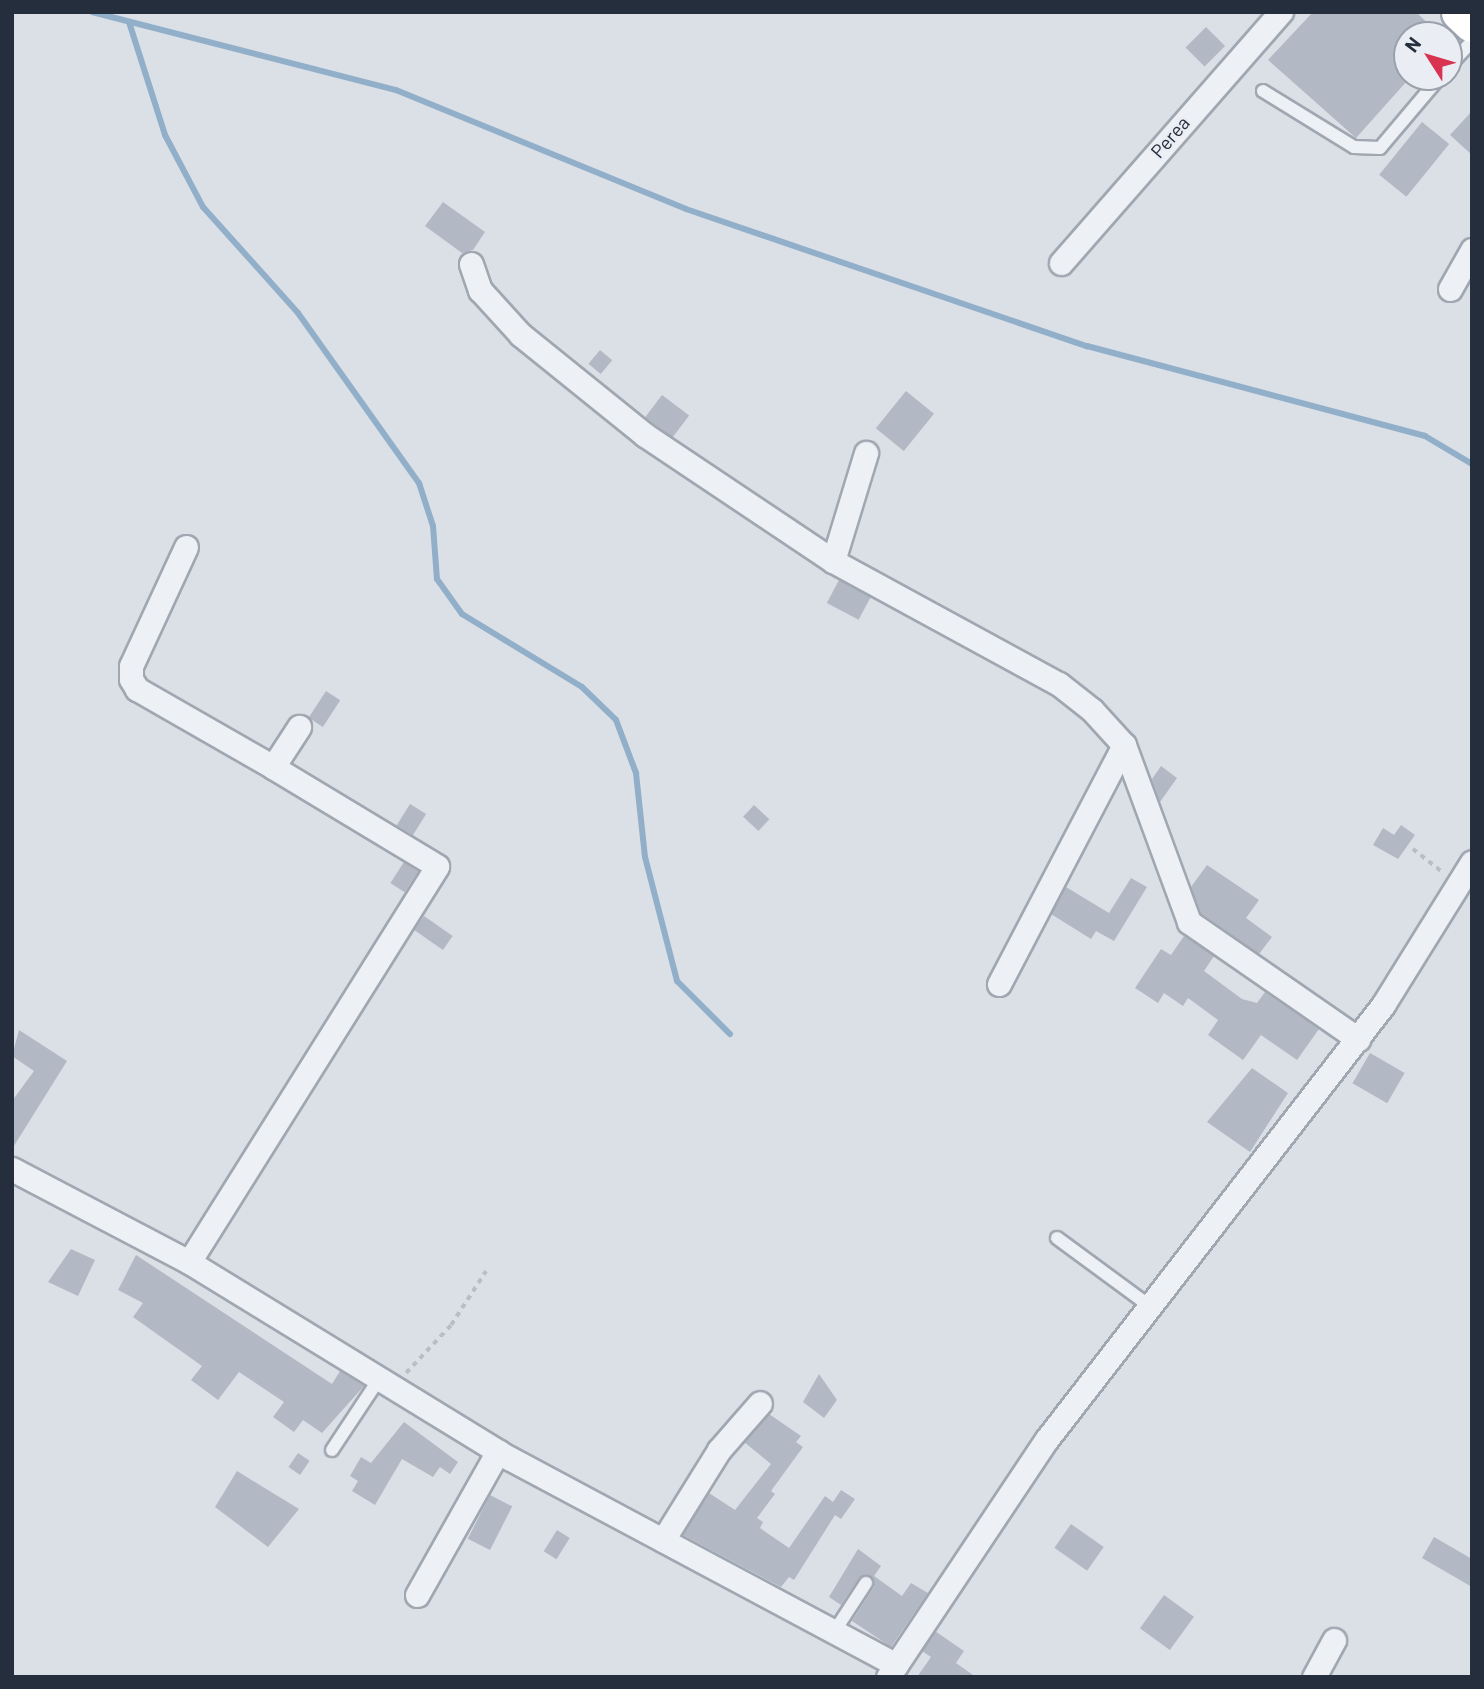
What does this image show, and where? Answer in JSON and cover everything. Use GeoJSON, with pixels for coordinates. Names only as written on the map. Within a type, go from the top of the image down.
{"type":"FeatureCollection","features":[{"type":"Feature","properties":{"kind":"main road"},"geometry":{"type":"LineString","coordinates":[[1460,12],[1472,23]]}},
{"type":"Feature","properties":{"kind":"street","name":"Perea"},"geometry":{"type":"LineString","coordinates":[[1061,263],[1281,12]]}},
{"type":"Feature","properties":{"kind":"street"},"geometry":{"type":"LineString","coordinates":[[1450,289],[1472,250]]}},
{"type":"Feature","properties":{"kind":"street"},"geometry":{"type":"LineString","coordinates":[[471,264],[480,290],[587,393],[833,561],[1059,684],[1124,745],[1189,922],[1358,1038]]}},
{"type":"Feature","properties":{"kind":"street"},"geometry":{"type":"LineString","coordinates":[[833,561],[866,453]]}},
{"type":"Feature","properties":{"kind":"street"},"geometry":{"type":"LineString","coordinates":[[186,547],[131,666],[131,679],[137,689],[437,866],[189,1262]]}},
{"type":"Feature","properties":{"kind":"street"},"geometry":{"type":"LineString","coordinates":[[273,767],[299,727]]}},
{"type":"Feature","properties":{"kind":"street"},"geometry":{"type":"LineString","coordinates":[[999,984],[1124,745]]}},
{"type":"Feature","properties":{"kind":"street"},"geometry":{"type":"LineString","coordinates":[[12,1169],[189,1262],[498,1451],[663,1541],[836,1629],[892,1671],[1047,1439],[1147,1304],[1358,1038],[1472,862]]}},
{"type":"Feature","properties":{"kind":"street"},"geometry":{"type":"LineString","coordinates":[[663,1541],[719,1450],[760,1403]]}},
{"type":"Feature","properties":{"kind":"street"},"geometry":{"type":"LineString","coordinates":[[417,1595],[498,1451]]}},
{"type":"Feature","properties":{"kind":"street"},"geometry":{"type":"LineString","coordinates":[[1314,1677],[1334,1640]]}},
{"type":"Feature","properties":{"kind":"lane"},"geometry":{"type":"LineString","coordinates":[[1264,91],[1300,117],[1368,149],[1394,136],[1429,91]]}},
{"type":"Feature","properties":{"kind":"lane"},"geometry":{"type":"LineString","coordinates":[[1057,1238],[1147,1304]]}},
{"type":"Feature","properties":{"kind":"lane"},"geometry":{"type":"LineString","coordinates":[[332,1450],[386,1383]]}},
{"type":"Feature","properties":{"kind":"lane"},"geometry":{"type":"LineString","coordinates":[[836,1629],[866,1583]]}},
{"type":"Feature","properties":{"kind":"path"},"geometry":{"type":"LineString","coordinates":[[1413,849],[1456,883]]}},
{"type":"Feature","properties":{"kind":"path"},"geometry":{"type":"LineString","coordinates":[[386,1383],[451,1325],[486,1271]]}},
{"type":"Feature","properties":{"kind":"building"},"geometry":{"type":"Polygon","coordinates":[[[1313,12],[1416,12],[1425,21],[1393,21],[1393,91],[1398,91],[1356,138],[1268,60],[1313,12]]]}},
{"type":"Feature","properties":{"kind":"building"},"geometry":{"type":"Polygon","coordinates":[[[1206,27],[1225,46],[1205,67],[1185,48],[1206,27]]]}},
{"type":"Feature","properties":{"kind":"building"},"geometry":{"type":"Polygon","coordinates":[[[1472,111],[1472,155],[1450,135],[1472,111]]]}},
{"type":"Feature","properties":{"kind":"building"},"geometry":{"type":"Polygon","coordinates":[[[1422,122],[1449,144],[1406,197],[1379,175],[1422,122]]]}},
{"type":"Feature","properties":{"kind":"building"},"geometry":{"type":"Polygon","coordinates":[[[443,202],[485,232],[473,250],[462,253],[425,226],[443,202]]]}},
{"type":"Feature","properties":{"kind":"building"},"geometry":{"type":"Polygon","coordinates":[[[600,350],[612,360],[601,374],[588,364],[600,350]]]}},
{"type":"Feature","properties":{"kind":"building"},"geometry":{"type":"Polygon","coordinates":[[[906,391],[934,414],[904,451],[876,428],[906,391]]]}},
{"type":"Feature","properties":{"kind":"building"},"geometry":{"type":"Polygon","coordinates":[[[662,395],[689,415],[672,438],[645,417],[662,395]]]}},
{"type":"Feature","properties":{"kind":"building"},"geometry":{"type":"Polygon","coordinates":[[[839,580],[871,597],[859,620],[827,603],[839,580]]]}},
{"type":"Feature","properties":{"kind":"building"},"geometry":{"type":"Polygon","coordinates":[[[326,691],[340,700],[323,727],[309,718],[326,691]]]}},
{"type":"Feature","properties":{"kind":"building"},"geometry":{"type":"Polygon","coordinates":[[[1161,766],[1177,778],[1160,802],[1152,779],[1161,766]]]}},
{"type":"Feature","properties":{"kind":"building"},"geometry":{"type":"Polygon","coordinates":[[[410,804],[426,814],[413,835],[397,825],[410,804]]]}},
{"type":"Feature","properties":{"kind":"building"},"geometry":{"type":"Polygon","coordinates":[[[754,805],[769,819],[758,831],[743,817],[754,805]]]}},
{"type":"Feature","properties":{"kind":"building"},"geometry":{"type":"Polygon","coordinates":[[[1401,825],[1415,835],[1398,859],[1373,845],[1383,828],[1394,835],[1401,825]]]}},
{"type":"Feature","properties":{"kind":"building"},"geometry":{"type":"Polygon","coordinates":[[[404,862],[418,871],[405,892],[390,883],[404,862]]]}},
{"type":"Feature","properties":{"kind":"building"},"geometry":{"type":"Polygon","coordinates":[[[1207,865],[1259,900],[1246,918],[1272,937],[1259,954],[1201,913],[1191,887],[1207,865]]]}},
{"type":"Feature","properties":{"kind":"building"},"geometry":{"type":"Polygon","coordinates":[[[1131,878],[1147,887],[1114,941],[1096,931],[1091,939],[1051,914],[1066,887],[1109,913],[1131,878]]]}},
{"type":"Feature","properties":{"kind":"building"},"geometry":{"type":"Polygon","coordinates":[[[424,916],[453,936],[443,950],[414,930],[424,916]]]}},
{"type":"Feature","properties":{"kind":"building"},"geometry":{"type":"Polygon","coordinates":[[[1184,936],[1214,956],[1204,971],[1242,999],[1257,1003],[1265,992],[1319,1029],[1297,1060],[1261,1035],[1243,1060],[1208,1035],[1218,1020],[1188,998],[1183,1006],[1164,993],[1158,1003],[1135,988],[1161,949],[1171,955],[1184,936]]]}},
{"type":"Feature","properties":{"kind":"building"},"geometry":{"type":"Polygon","coordinates":[[[19,1030],[67,1061],[12,1149],[12,1101],[34,1071],[12,1056],[19,1030]]]}},
{"type":"Feature","properties":{"kind":"building"},"geometry":{"type":"Polygon","coordinates":[[[1370,1053],[1405,1073],[1387,1103],[1352,1083],[1370,1053]]]}},
{"type":"Feature","properties":{"kind":"building"},"geometry":{"type":"Polygon","coordinates":[[[1252,1068],[1288,1093],[1250,1152],[1207,1122],[1252,1068]]]}},
{"type":"Feature","properties":{"kind":"building"},"geometry":{"type":"Polygon","coordinates":[[[71,1249],[95,1260],[78,1296],[48,1282],[71,1249]]]}},
{"type":"Feature","properties":{"kind":"building"},"geometry":{"type":"Polygon","coordinates":[[[136,1255],[332,1384],[340,1371],[364,1386],[322,1433],[303,1420],[294,1432],[273,1417],[284,1402],[239,1372],[218,1400],[191,1380],[202,1366],[133,1317],[143,1303],[118,1290],[136,1255]]]}},
{"type":"Feature","properties":{"kind":"building"},"geometry":{"type":"Polygon","coordinates":[[[819,1374],[837,1400],[824,1418],[803,1402],[819,1374]]]}},
{"type":"Feature","properties":{"kind":"building"},"geometry":{"type":"Polygon","coordinates":[[[769,1414],[801,1436],[796,1442],[803,1447],[771,1491],[775,1494],[757,1518],[763,1522],[760,1528],[789,1548],[825,1496],[833,1502],[841,1490],[855,1499],[841,1519],[835,1515],[794,1580],[789,1577],[781,1587],[683,1535],[709,1493],[735,1510],[771,1464],[744,1442],[769,1414]]]}},
{"type":"Feature","properties":{"kind":"building"},"geometry":{"type":"Polygon","coordinates":[[[404,1422],[458,1462],[450,1474],[440,1467],[433,1477],[402,1459],[375,1505],[352,1491],[358,1481],[350,1476],[361,1457],[371,1463],[404,1422]]]}},
{"type":"Feature","properties":{"kind":"building"},"geometry":{"type":"Polygon","coordinates":[[[298,1453],[310,1461],[300,1475],[288,1467],[298,1453]]]}},
{"type":"Feature","properties":{"kind":"building"},"geometry":{"type":"Polygon","coordinates":[[[237,1471],[299,1509],[268,1547],[215,1507],[237,1471]]]}},
{"type":"Feature","properties":{"kind":"building"},"geometry":{"type":"Polygon","coordinates":[[[490,1495],[512,1506],[490,1550],[468,1539],[490,1495]]]}},
{"type":"Feature","properties":{"kind":"building"},"geometry":{"type":"Polygon","coordinates":[[[1071,1524],[1104,1547],[1087,1571],[1054,1548],[1071,1524]]]}},
{"type":"Feature","properties":{"kind":"building"},"geometry":{"type":"Polygon","coordinates":[[[557,1530],[570,1538],[556,1559],[544,1551],[557,1530]]]}},
{"type":"Feature","properties":{"kind":"building"},"geometry":{"type":"Polygon","coordinates":[[[1434,1537],[1472,1559],[1472,1587],[1422,1558],[1434,1537]]]}},
{"type":"Feature","properties":{"kind":"building"},"geometry":{"type":"Polygon","coordinates":[[[858,1549],[881,1566],[874,1576],[902,1596],[911,1583],[928,1593],[891,1647],[852,1621],[874,1587],[871,1576],[859,1578],[841,1605],[829,1597],[858,1549]]]}},
{"type":"Feature","properties":{"kind":"building"},"geometry":{"type":"Polygon","coordinates":[[[1164,1595],[1194,1617],[1170,1650],[1140,1628],[1164,1595]]]}},
{"type":"Feature","properties":{"kind":"building"},"geometry":{"type":"Polygon","coordinates":[[[935,1631],[964,1651],[956,1663],[976,1677],[917,1677],[931,1657],[922,1651],[935,1631]]]}},
{"type":"Feature","properties":{"kind":"waterway"},"geometry":{"type":"LineString","coordinates":[[92,12],[396,90],[686,209],[1087,346],[1425,436],[1472,464]]}},
{"type":"Feature","properties":{"kind":"waterway"},"geometry":{"type":"LineString","coordinates":[[129,22],[165,135],[203,207],[298,313],[419,483],[433,526],[437,579],[462,614],[582,687],[616,720],[636,773],[645,857],[677,981],[730,1034]]}}]}
